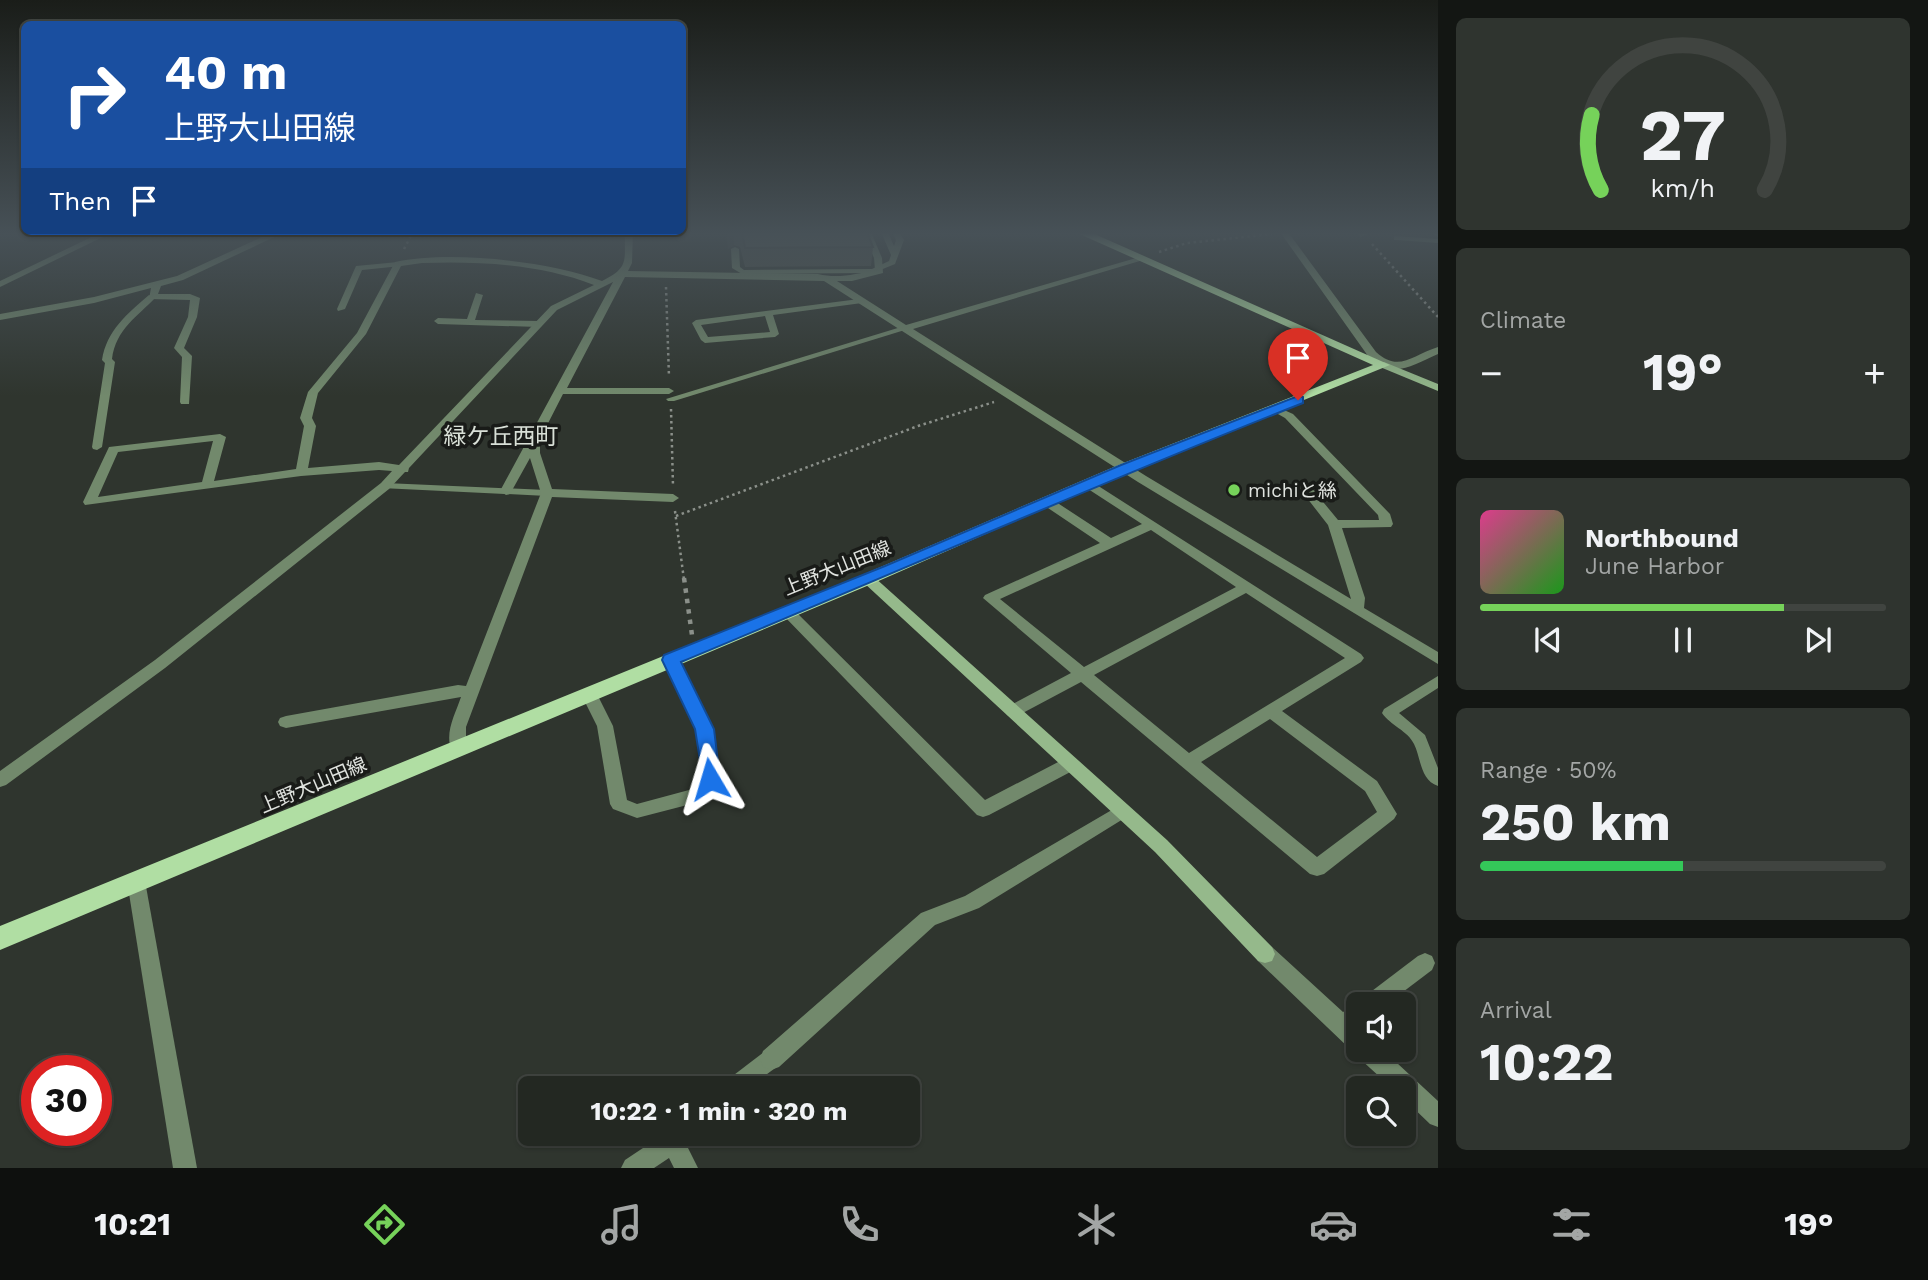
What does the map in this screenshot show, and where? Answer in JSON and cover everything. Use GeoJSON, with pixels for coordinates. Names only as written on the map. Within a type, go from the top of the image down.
{"type":"FeatureCollection","features":[{"type":"Feature","properties":{"kind":"main road"},"geometry":{"type":"LineString","coordinates":[[1205,287],[1384,365]]}},
{"type":"Feature","properties":{"kind":"main road","name":"上野大山田線"},"geometry":{"type":"LineString","coordinates":[[0,938],[868,579],[1049,503],[1126,467],[1384,365]]}},
{"type":"Feature","properties":{"kind":"street"},"geometry":{"type":"LineString","coordinates":[[0,317],[150,287]]}},
{"type":"Feature","properties":{"kind":"street"},"geometry":{"type":"LineString","coordinates":[[156,287],[152,297],[195,298],[194,312],[179,348],[187,356],[185,402]]}},
{"type":"Feature","properties":{"kind":"street"},"geometry":{"type":"LineString","coordinates":[[301,472],[310,426],[306,418],[309,400],[361,334],[386,287]]}},
{"type":"Feature","properties":{"kind":"street"},"geometry":{"type":"LineString","coordinates":[[0,780],[160,664],[386,486],[554,309],[596,287]]}},
{"type":"Feature","properties":{"kind":"street"},"geometry":{"type":"LineString","coordinates":[[506,491],[616,287]]}},
{"type":"Feature","properties":{"kind":"street"},"geometry":{"type":"LineString","coordinates":[[837,287],[1357,610],[1431,649],[1438,659]]}},
{"type":"Feature","properties":{"kind":"street"},"geometry":{"type":"LineString","coordinates":[[904,329],[1045,287]]}},
{"type":"Feature","properties":{"kind":"street"},"geometry":{"type":"LineString","coordinates":[[1323,287],[1372,354],[1384,365],[1438,388]]}},
{"type":"Feature","properties":{"kind":"street"},"geometry":{"type":"LineString","coordinates":[[1384,365],[1400,366],[1438,350]]}},
{"type":"Feature","properties":{"kind":"street"},"geometry":{"type":"LineString","coordinates":[[561,391],[670,395]]}},
{"type":"Feature","properties":{"kind":"street"},"geometry":{"type":"LineString","coordinates":[[1275,409],[1289,416],[1384,514],[1386,524],[1334,524]]}},
{"type":"Feature","properties":{"kind":"street"},"geometry":{"type":"LineString","coordinates":[[207,485],[220,437],[113,449],[89,502],[301,472],[379,466],[404,469]]}},
{"type":"Feature","properties":{"kind":"street"},"geometry":{"type":"LineString","coordinates":[[458,747],[458,727],[547,493],[534,453],[534,439]]}},
{"type":"Feature","properties":{"kind":"street"},"geometry":{"type":"LineString","coordinates":[[1089,484],[1356,658],[1188,762]]}},
{"type":"Feature","properties":{"kind":"street"},"geometry":{"type":"LineString","coordinates":[[1306,489],[1334,524],[1358,598],[1357,610]]}},
{"type":"Feature","properties":{"kind":"street"},"geometry":{"type":"LineString","coordinates":[[547,493],[673,498]]}},
{"type":"Feature","properties":{"kind":"street"},"geometry":{"type":"LineString","coordinates":[[1049,503],[1110,544]]}},
{"type":"Feature","properties":{"kind":"street"},"geometry":{"type":"LineString","coordinates":[[1151,525],[990,598],[1317,868],[1388,814],[1371,786],[1270,711]]}},
{"type":"Feature","properties":{"kind":"street"},"geometry":{"type":"LineString","coordinates":[[868,579],[1161,846],[1265,954],[1346,1017]]}},
{"type":"Feature","properties":{"kind":"street"},"geometry":{"type":"LineString","coordinates":[[1013,710],[1247,587]]}},
{"type":"Feature","properties":{"kind":"street"},"geometry":{"type":"LineString","coordinates":[[787,611],[983,810],[1070,764]]}},
{"type":"Feature","properties":{"kind":"street"},"geometry":{"type":"LineString","coordinates":[[589,694],[605,726],[620,804],[637,811],[695,796],[710,779],[705,729],[671,660]]}},
{"type":"Feature","properties":{"kind":"street"},"geometry":{"type":"LineString","coordinates":[[286,722],[458,691],[471,693]]}},
{"type":"Feature","properties":{"kind":"street"},"geometry":{"type":"LineString","coordinates":[[771,1059],[928,919],[972,902],[1122,811]]}},
{"type":"Feature","properties":{"kind":"street"},"geometry":{"type":"LineString","coordinates":[[136,881],[185,1168]]}},
{"type":"Feature","properties":{"kind":"street"},"geometry":{"type":"LineString","coordinates":[[1387,992],[1425,963]]}},
{"type":"Feature","properties":{"kind":"street"},"geometry":{"type":"LineString","coordinates":[[1380,1062],[1438,1116]]}},
{"type":"Feature","properties":{"kind":"street"},"geometry":{"type":"LineString","coordinates":[[633,1168],[665,1146]]}},
{"type":"Feature","properties":{"kind":"street"},"geometry":{"type":"LineString","coordinates":[[679,1146],[686,1168]]}},
{"type":"Feature","properties":{"kind":"lane"},"geometry":{"type":"LineString","coordinates":[[341,309],[351,287]]}},
{"type":"Feature","properties":{"kind":"lane"},"geometry":{"type":"LineString","coordinates":[[471,320],[478,295]]}},
{"type":"Feature","properties":{"kind":"lane"},"geometry":{"type":"LineString","coordinates":[[97,447],[110,362],[107,360],[108,344],[122,324],[152,297]]}},
{"type":"Feature","properties":{"kind":"lane"},"geometry":{"type":"LineString","coordinates":[[769,314],[775,334],[705,340],[696,323],[859,302]]}},
{"type":"Feature","properties":{"kind":"lane"},"geometry":{"type":"LineString","coordinates":[[438,321],[539,324]]}},
{"type":"Feature","properties":{"kind":"lane"},"geometry":{"type":"LineString","coordinates":[[670,395],[904,329]]}},
{"type":"Feature","properties":{"kind":"lane"},"geometry":{"type":"LineString","coordinates":[[386,486],[547,493]]}},
{"type":"Feature","properties":{"kind":"lane"},"geometry":{"type":"LineString","coordinates":[[1438,681],[1389,713],[1420,739],[1428,766],[1438,780]]}},
{"type":"Feature","properties":{"kind":"lane"},"geometry":{"type":"LineString","coordinates":[[749,1076],[771,1059]]}},
{"type":"Feature","properties":{"kind":"path"},"geometry":{"type":"LineString","coordinates":[[666,287],[673,498],[691,633],[700,648]]}},
{"type":"Feature","properties":{"kind":"path"},"geometry":{"type":"LineString","coordinates":[[1410,287],[1438,317]]}},
{"type":"Feature","properties":{"kind":"path"},"geometry":{"type":"LineString","coordinates":[[676,516],[918,426],[1013,396]]}},
{"type":"Feature","properties":{"kind":"place","name":"michiと絲"},"geometry":{"type":"Point","coordinates":[1234,490]}},
{"type":"Feature","properties":{"kind":"district","name":"緑ケ丘西町"},"geometry":{"type":"Point","coordinates":[501,436]}},
{"type":"Feature","properties":{"kind":"route"},"geometry":{"type":"LineString","coordinates":[[710,779],[705,729],[671,660],[1049,503],[1126,467],[1298,400]]}}]}
